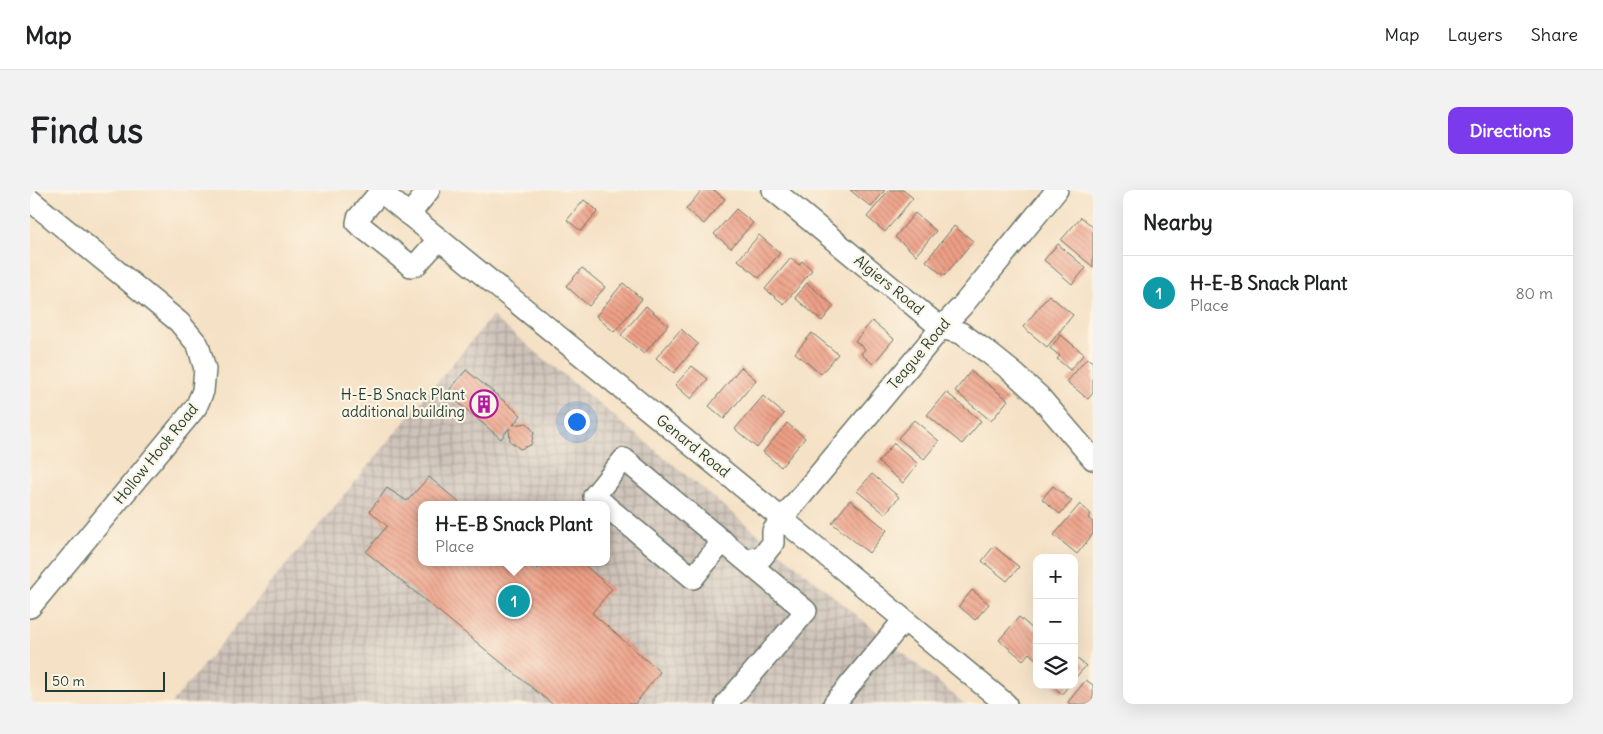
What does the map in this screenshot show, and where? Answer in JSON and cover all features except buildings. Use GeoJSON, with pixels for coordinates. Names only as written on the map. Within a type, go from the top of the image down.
{"type":"FeatureCollection","features":[{"type":"Feature","properties":{"kind":"street"},"geometry":{"type":"LineString","coordinates":[[409,215],[429,190]]}},
{"type":"Feature","properties":{"kind":"street","name":"Algiers Road"},"geometry":{"type":"LineString","coordinates":[[773,190],[941,328],[961,334],[990,354],[1014,374],[1038,396],[1093,459]]}},
{"type":"Feature","properties":{"kind":"street","name":"Teague Road"},"geometry":{"type":"LineString","coordinates":[[750,561],[762,557],[773,543],[778,525],[941,328],[962,306],[1056,190]]}},
{"type":"Feature","properties":{"kind":"street"},"geometry":{"type":"LineString","coordinates":[[380,191],[358,218],[357,223],[410,266],[416,265],[439,239]]}},
{"type":"Feature","properties":{"kind":"street","name":"Genard Road"},"geometry":{"type":"LineString","coordinates":[[380,191],[778,525],[904,620],[1006,704]]}},
{"type":"Feature","properties":{"kind":"street","name":"Hollow Hook Road"},"geometry":{"type":"LineString","coordinates":[[30,200],[179,322],[198,345],[205,369],[203,391],[196,408],[30,607]]}},
{"type":"Feature","properties":{"kind":"street"},"geometry":{"type":"LineString","coordinates":[[601,501],[594,496],[624,459],[750,561],[806,610],[726,704]]}},
{"type":"Feature","properties":{"kind":"street"},"geometry":{"type":"LineString","coordinates":[[610,508],[693,578],[724,541]]}},
{"type":"Feature","properties":{"kind":"street"},"geometry":{"type":"LineString","coordinates":[[834,704],[904,620]]}},
{"type":"Feature","properties":{"kind":"shaded area"},"geometry":{"type":"Polygon","coordinates":[[[492,316],[965,704],[171,704],[492,316]]]}},
{"type":"Feature","properties":{"kind":"place","name":"H-E-B Snack Plant additional building"},"geometry":{"type":"Point","coordinates":[484,404]}},
{"type":"Feature","properties":{"kind":"place","name":"H-E-B Snack Plant"},"geometry":{"type":"Point","coordinates":[514,601]}}]}
